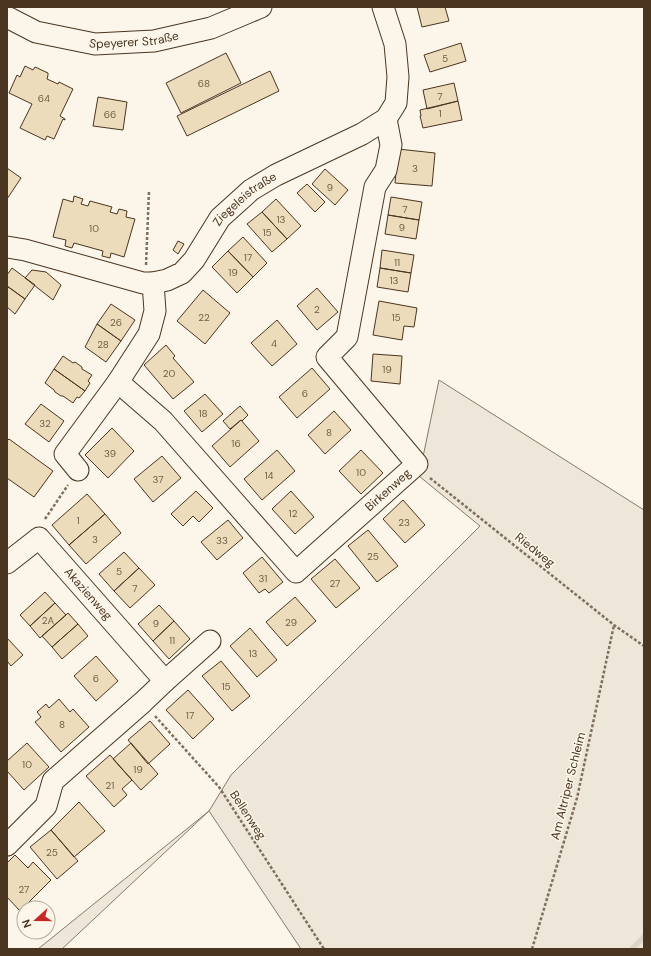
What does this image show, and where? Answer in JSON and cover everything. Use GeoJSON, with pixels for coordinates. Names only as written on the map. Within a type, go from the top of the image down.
{"type":"FeatureCollection","features":[{"type":"Feature","properties":{"kind":"street"},"geometry":{"type":"LineString","coordinates":[[7,17],[9,7]]}},
{"type":"Feature","properties":{"kind":"street","name":"Speyerer Straße"},"geometry":{"type":"LineString","coordinates":[[7,17],[36,32],[95,44],[154,41],[211,28],[261,7]]}},
{"type":"Feature","properties":{"kind":"street","name":"Ziegeleistraße"},"geometry":{"type":"LineString","coordinates":[[148,283],[167,280],[182,273],[194,260],[220,218],[251,190],[276,175],[362,134],[386,119],[396,103],[398,77],[395,44],[383,7]]}},
{"type":"Feature","properties":{"kind":"street","name":"Birkenweg"},"geometry":{"type":"LineString","coordinates":[[118,382],[163,421],[296,572],[417,464],[327,358],[347,337],[375,187],[386,170],[391,145],[386,119]]}},
{"type":"Feature","properties":{"kind":"street"},"geometry":{"type":"LineString","coordinates":[[7,247],[25,250],[148,283],[154,311],[149,334],[118,382],[65,454],[78,470]]}},
{"type":"Feature","properties":{"kind":"street"},"geometry":{"type":"LineString","coordinates":[[7,564],[39,538]]}},
{"type":"Feature","properties":{"kind":"street","name":"Akazienweg"},"geometry":{"type":"LineString","coordinates":[[39,538],[165,681]]}},
{"type":"Feature","properties":{"kind":"street"},"geometry":{"type":"LineString","coordinates":[[7,845],[46,806],[53,781],[210,641]]}},
{"type":"Feature","properties":{"kind":"path"},"geometry":{"type":"LineString","coordinates":[[148,283],[147,259],[149,191]]}},
{"type":"Feature","properties":{"kind":"path","name":"Riedweg"},"geometry":{"type":"LineString","coordinates":[[417,464],[430,478],[614,625],[644,646]]}},
{"type":"Feature","properties":{"kind":"path"},"geometry":{"type":"LineString","coordinates":[[39,538],[38,529],[78,470]]}},
{"type":"Feature","properties":{"kind":"path","name":"Am Altriper Schleim"},"geometry":{"type":"LineString","coordinates":[[532,949],[577,798],[614,625]]}},
{"type":"Feature","properties":{"kind":"path","name":"Bellenweg"},"geometry":{"type":"LineString","coordinates":[[143,702],[219,787],[324,949]]}},
{"type":"Feature","properties":{"kind":"shaded area"},"geometry":{"type":"Polygon","coordinates":[[[439,380],[644,510],[644,949],[301,949],[209,811],[231,775],[480,526],[419,476],[439,380]]]}},
{"type":"Feature","properties":{"kind":"shaded area"},"geometry":{"type":"Polygon","coordinates":[[[209,811],[62,949],[38,949],[49,940],[56,940],[56,934],[209,811]]]}},
{"type":"Feature","properties":{"kind":"building"},"geometry":{"type":"Polygon","coordinates":[[[417,7],[445,7],[449,21],[422,27],[417,7]]]}},
{"type":"Feature","properties":{"kind":"building"},"geometry":{"type":"Polygon","coordinates":[[[461,43],[466,61],[430,72],[424,55],[461,43]]]}},
{"type":"Feature","properties":{"kind":"building"},"geometry":{"type":"Polygon","coordinates":[[[226,53],[241,83],[181,113],[166,83],[226,53]]]}},
{"type":"Feature","properties":{"kind":"building"},"geometry":{"type":"Polygon","coordinates":[[[25,66],[33,70],[35,67],[48,73],[47,79],[58,84],[59,82],[73,89],[60,116],[65,120],[63,119],[54,139],[47,136],[45,140],[20,128],[32,104],[9,93],[17,75],[20,77],[25,66]]]}},
{"type":"Feature","properties":{"kind":"building"},"geometry":{"type":"Polygon","coordinates":[[[270,71],[279,91],[187,136],[177,116],[270,71]]]}},
{"type":"Feature","properties":{"kind":"building"},"geometry":{"type":"Polygon","coordinates":[[[454,83],[458,101],[427,109],[423,90],[454,83]]]}},
{"type":"Feature","properties":{"kind":"building"},"geometry":{"type":"Polygon","coordinates":[[[98,97],[127,102],[123,130],[93,126],[98,97]]]}},
{"type":"Feature","properties":{"kind":"building"},"geometry":{"type":"Polygon","coordinates":[[[458,101],[462,120],[423,128],[420,110],[458,101]]]}},
{"type":"Feature","properties":{"kind":"building"},"geometry":{"type":"Polygon","coordinates":[[[398,149],[435,153],[432,186],[395,183],[398,149]]]}},
{"type":"Feature","properties":{"kind":"building"},"geometry":{"type":"Polygon","coordinates":[[[7,168],[21,178],[7,199],[7,168]]]}},
{"type":"Feature","properties":{"kind":"building"},"geometry":{"type":"Polygon","coordinates":[[[325,169],[348,190],[335,205],[312,184],[325,169]]]}},
{"type":"Feature","properties":{"kind":"building"},"geometry":{"type":"Polygon","coordinates":[[[307,184],[325,202],[315,212],[297,193],[307,184]]]}},
{"type":"Feature","properties":{"kind":"building"},"geometry":{"type":"Polygon","coordinates":[[[74,196],[83,199],[81,204],[88,206],[90,201],[112,207],[110,212],[117,214],[119,209],[127,211],[126,217],[135,219],[124,257],[111,253],[110,258],[102,256],[103,251],[74,243],[72,248],[65,246],[66,240],[53,237],[63,199],[73,202],[74,196]]]}},
{"type":"Feature","properties":{"kind":"building"},"geometry":{"type":"Polygon","coordinates":[[[391,197],[422,202],[419,220],[388,215],[391,197]]]}},
{"type":"Feature","properties":{"kind":"building"},"geometry":{"type":"Polygon","coordinates":[[[276,199],[301,226],[287,239],[262,212],[276,199]]]}},
{"type":"Feature","properties":{"kind":"building"},"geometry":{"type":"Polygon","coordinates":[[[262,212],[287,239],[272,252],[247,224],[262,212]]]}},
{"type":"Feature","properties":{"kind":"building"},"geometry":{"type":"Polygon","coordinates":[[[388,215],[419,220],[416,239],[385,234],[388,215]]]}},
{"type":"Feature","properties":{"kind":"building"},"geometry":{"type":"Polygon","coordinates":[[[243,237],[267,263],[253,277],[228,251],[243,237]]]}},
{"type":"Feature","properties":{"kind":"building"},"geometry":{"type":"Polygon","coordinates":[[[178,241],[184,244],[178,254],[173,250],[178,241]]]}},
{"type":"Feature","properties":{"kind":"building"},"geometry":{"type":"Polygon","coordinates":[[[382,250],[414,255],[411,273],[380,268],[382,250]]]}},
{"type":"Feature","properties":{"kind":"building"},"geometry":{"type":"Polygon","coordinates":[[[228,251],[253,277],[237,293],[212,267],[228,251]]]}},
{"type":"Feature","properties":{"kind":"building"},"geometry":{"type":"Polygon","coordinates":[[[12,268],[35,285],[25,299],[7,286],[7,275],[12,268]]]}},
{"type":"Feature","properties":{"kind":"building"},"geometry":{"type":"Polygon","coordinates":[[[380,268],[411,273],[408,292],[377,287],[380,268]]]}},
{"type":"Feature","properties":{"kind":"building"},"geometry":{"type":"Polygon","coordinates":[[[32,270],[46,272],[61,285],[53,300],[25,278],[32,270]]]}},
{"type":"Feature","properties":{"kind":"building"},"geometry":{"type":"Polygon","coordinates":[[[7,286],[25,299],[15,314],[7,307],[7,286]]]}},
{"type":"Feature","properties":{"kind":"building"},"geometry":{"type":"Polygon","coordinates":[[[317,288],[338,312],[317,330],[297,306],[317,288]]]}},
{"type":"Feature","properties":{"kind":"building"},"geometry":{"type":"Polygon","coordinates":[[[203,290],[230,313],[205,344],[177,321],[203,290]]]}},
{"type":"Feature","properties":{"kind":"building"},"geometry":{"type":"Polygon","coordinates":[[[379,301],[417,308],[414,327],[404,326],[402,340],[373,335],[379,301]]]}},
{"type":"Feature","properties":{"kind":"building"},"geometry":{"type":"Polygon","coordinates":[[[111,304],[135,320],[121,341],[97,324],[111,304]]]}},
{"type":"Feature","properties":{"kind":"building"},"geometry":{"type":"Polygon","coordinates":[[[277,320],[297,344],[272,366],[251,343],[277,320]]]}},
{"type":"Feature","properties":{"kind":"building"},"geometry":{"type":"Polygon","coordinates":[[[97,324],[121,341],[106,362],[85,347],[97,324]]]}},
{"type":"Feature","properties":{"kind":"building"},"geometry":{"type":"Polygon","coordinates":[[[166,345],[175,356],[173,358],[194,382],[173,399],[144,365],[166,345]]]}},
{"type":"Feature","properties":{"kind":"building"},"geometry":{"type":"Polygon","coordinates":[[[373,354],[402,356],[400,384],[371,381],[373,354]]]}},
{"type":"Feature","properties":{"kind":"building"},"geometry":{"type":"Polygon","coordinates":[[[63,356],[73,363],[75,362],[82,367],[82,369],[92,375],[88,381],[90,383],[85,391],[54,369],[63,356]]]}},
{"type":"Feature","properties":{"kind":"building"},"geometry":{"type":"Polygon","coordinates":[[[312,368],[330,389],[297,418],[279,397],[312,368]]]}},
{"type":"Feature","properties":{"kind":"building"},"geometry":{"type":"Polygon","coordinates":[[[54,369],[85,391],[79,398],[77,397],[73,403],[55,392],[45,383],[54,369]]]}},
{"type":"Feature","properties":{"kind":"building"},"geometry":{"type":"Polygon","coordinates":[[[205,394],[223,414],[202,432],[184,411],[205,394]]]}},
{"type":"Feature","properties":{"kind":"building"},"geometry":{"type":"Polygon","coordinates":[[[41,404],[64,421],[49,442],[25,424],[41,404]]]}},
{"type":"Feature","properties":{"kind":"building"},"geometry":{"type":"Polygon","coordinates":[[[240,406],[248,415],[230,429],[223,421],[240,406]]]}},
{"type":"Feature","properties":{"kind":"building"},"geometry":{"type":"Polygon","coordinates":[[[334,411],[351,430],[325,454],[308,435],[334,411]]]}},
{"type":"Feature","properties":{"kind":"building"},"geometry":{"type":"Polygon","coordinates":[[[241,420],[259,441],[230,467],[212,446],[241,420]]]}},
{"type":"Feature","properties":{"kind":"building"},"geometry":{"type":"Polygon","coordinates":[[[112,428],[134,451],[108,478],[85,455],[112,428]]]}},
{"type":"Feature","properties":{"kind":"building"},"geometry":{"type":"Polygon","coordinates":[[[9,439],[53,471],[34,497],[7,478],[7,441],[9,439]]]}},
{"type":"Feature","properties":{"kind":"building"},"geometry":{"type":"Polygon","coordinates":[[[277,450],[295,471],[262,500],[244,479],[277,450]]]}},
{"type":"Feature","properties":{"kind":"building"},"geometry":{"type":"Polygon","coordinates":[[[361,450],[383,473],[361,494],[339,471],[361,450]]]}},
{"type":"Feature","properties":{"kind":"building"},"geometry":{"type":"Polygon","coordinates":[[[162,456],[181,478],[153,502],[134,479],[162,456]]]}},
{"type":"Feature","properties":{"kind":"building"},"geometry":{"type":"Polygon","coordinates":[[[196,491],[213,508],[199,522],[193,516],[183,526],[171,514],[196,491]]]}},
{"type":"Feature","properties":{"kind":"building"},"geometry":{"type":"Polygon","coordinates":[[[291,491],[314,517],[295,534],[272,509],[291,491]]]}},
{"type":"Feature","properties":{"kind":"building"},"geometry":{"type":"Polygon","coordinates":[[[87,494],[105,514],[69,545],[52,525],[87,494]]]}},
{"type":"Feature","properties":{"kind":"building"},"geometry":{"type":"Polygon","coordinates":[[[403,500],[425,525],[405,543],[383,519],[403,500]]]}},
{"type":"Feature","properties":{"kind":"building"},"geometry":{"type":"Polygon","coordinates":[[[105,514],[121,533],[86,564],[69,545],[105,514]]]}},
{"type":"Feature","properties":{"kind":"building"},"geometry":{"type":"Polygon","coordinates":[[[228,520],[243,538],[217,560],[201,542],[228,520]]]}},
{"type":"Feature","properties":{"kind":"building"},"geometry":{"type":"Polygon","coordinates":[[[368,530],[398,566],[377,582],[348,546],[368,530]]]}},
{"type":"Feature","properties":{"kind":"building"},"geometry":{"type":"Polygon","coordinates":[[[124,552],[139,568],[114,591],[99,574],[124,552]]]}},
{"type":"Feature","properties":{"kind":"building"},"geometry":{"type":"Polygon","coordinates":[[[262,557],[283,582],[269,593],[265,589],[259,593],[243,573],[262,557]]]}},
{"type":"Feature","properties":{"kind":"building"},"geometry":{"type":"Polygon","coordinates":[[[335,559],[360,588],[336,608],[311,579],[335,559]]]}},
{"type":"Feature","properties":{"kind":"building"},"geometry":{"type":"Polygon","coordinates":[[[139,568],[155,585],[130,608],[114,591],[139,568]]]}},
{"type":"Feature","properties":{"kind":"building"},"geometry":{"type":"Polygon","coordinates":[[[45,592],[55,603],[30,626],[20,615],[45,592]]]}},
{"type":"Feature","properties":{"kind":"building"},"geometry":{"type":"Polygon","coordinates":[[[295,597],[316,621],[287,646],[266,622],[295,597]]]}},
{"type":"Feature","properties":{"kind":"building"},"geometry":{"type":"Polygon","coordinates":[[[55,603],[66,615],[40,638],[30,626],[55,603]]]}},
{"type":"Feature","properties":{"kind":"building"},"geometry":{"type":"Polygon","coordinates":[[[159,605],[174,621],[153,641],[138,624],[159,605]]]}},
{"type":"Feature","properties":{"kind":"building"},"geometry":{"type":"Polygon","coordinates":[[[68,613],[78,624],[52,647],[42,636],[68,613]]]}},
{"type":"Feature","properties":{"kind":"building"},"geometry":{"type":"Polygon","coordinates":[[[174,621],[190,639],[169,659],[153,641],[174,621]]]}},
{"type":"Feature","properties":{"kind":"building"},"geometry":{"type":"Polygon","coordinates":[[[78,624],[88,636],[62,659],[52,647],[78,624]]]}},
{"type":"Feature","properties":{"kind":"building"},"geometry":{"type":"Polygon","coordinates":[[[250,628],[277,660],[257,677],[230,646],[250,628]]]}},
{"type":"Feature","properties":{"kind":"building"},"geometry":{"type":"Polygon","coordinates":[[[7,638],[23,655],[11,666],[7,661],[7,638]]]}},
{"type":"Feature","properties":{"kind":"building"},"geometry":{"type":"Polygon","coordinates":[[[96,656],[118,681],[96,701],[74,676],[96,656]]]}},
{"type":"Feature","properties":{"kind":"building"},"geometry":{"type":"Polygon","coordinates":[[[221,661],[250,696],[232,711],[202,676],[221,661]]]}},
{"type":"Feature","properties":{"kind":"building"},"geometry":{"type":"Polygon","coordinates":[[[188,690],[214,719],[193,739],[166,710],[188,690]]]}},
{"type":"Feature","properties":{"kind":"building"},"geometry":{"type":"Polygon","coordinates":[[[59,699],[70,712],[73,709],[89,727],[61,752],[35,722],[41,717],[37,712],[46,704],[49,708],[59,699]]]}},
{"type":"Feature","properties":{"kind":"building"},"geometry":{"type":"Polygon","coordinates":[[[150,721],[170,744],[148,764],[128,740],[150,721]]]}},
{"type":"Feature","properties":{"kind":"building"},"geometry":{"type":"Polygon","coordinates":[[[27,743],[49,767],[24,790],[7,771],[7,761],[27,743]]]}},
{"type":"Feature","properties":{"kind":"building"},"geometry":{"type":"Polygon","coordinates":[[[131,743],[158,774],[141,790],[113,759],[131,743]]]}},
{"type":"Feature","properties":{"kind":"building"},"geometry":{"type":"Polygon","coordinates":[[[110,755],[132,780],[122,789],[127,795],[114,807],[86,776],[110,755]]]}},
{"type":"Feature","properties":{"kind":"building"},"geometry":{"type":"Polygon","coordinates":[[[79,802],[105,831],[74,857],[51,830],[79,802]]]}},
{"type":"Feature","properties":{"kind":"building"},"geometry":{"type":"Polygon","coordinates":[[[51,830],[78,861],[57,879],[30,847],[51,830]]]}},
{"type":"Feature","properties":{"kind":"building"},"geometry":{"type":"Polygon","coordinates":[[[15,855],[28,868],[33,862],[51,880],[31,900],[16,900],[16,907],[7,897],[7,863],[15,855]]]}},
{"type":"Feature","properties":{"kind":"waterway"},"geometry":{"type":"LineString","coordinates":[[632,949],[644,937]]}}]}
